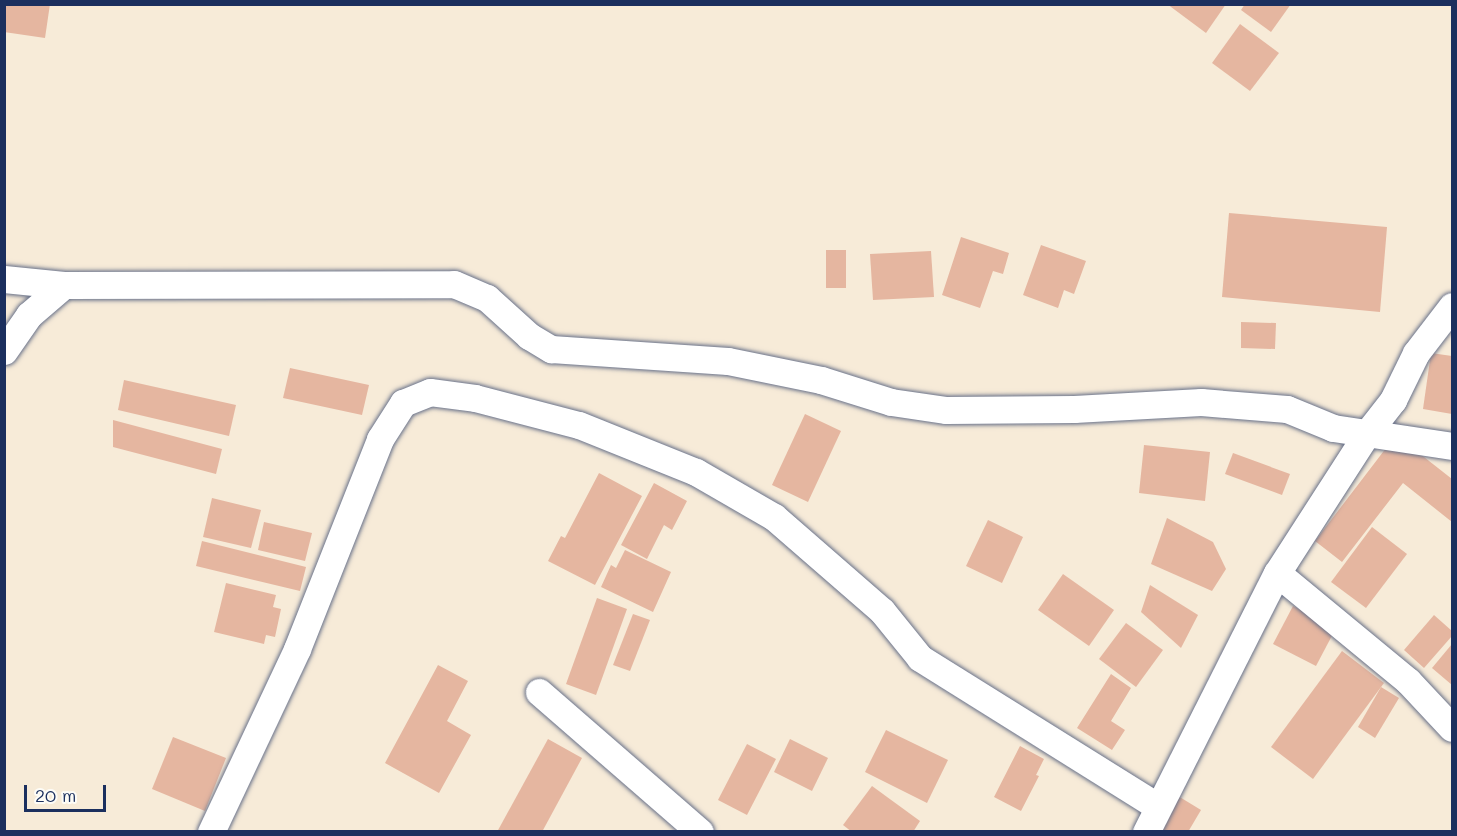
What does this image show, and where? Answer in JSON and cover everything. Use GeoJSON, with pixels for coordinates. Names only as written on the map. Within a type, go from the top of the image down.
{"type":"FeatureCollection","features":[{"type":"Feature","properties":{"kind":"street"},"geometry":{"type":"LineString","coordinates":[[4,279],[64,285],[454,284],[487,298],[529,336],[551,349],[728,361],[821,380],[891,402],[946,410],[1074,409],[1201,402],[1287,409],[1333,428],[1452,446]]}},
{"type":"Feature","properties":{"kind":"street"},"geometry":{"type":"LineString","coordinates":[[4,351],[29,315],[64,285]]}},
{"type":"Feature","properties":{"kind":"street"},"geometry":{"type":"LineString","coordinates":[[1146,831],[1276,573],[1368,432],[1393,400],[1416,353],[1452,306]]}},
{"type":"Feature","properties":{"kind":"street"},"geometry":{"type":"LineString","coordinates":[[211,831],[297,649],[380,439],[403,403],[430,392],[475,398],[579,425],[696,472],[774,517],[882,611],[920,658],[1157,806]]}},
{"type":"Feature","properties":{"kind":"street"},"geometry":{"type":"LineString","coordinates":[[1276,573],[1408,681],[1452,728]]}},
{"type":"Feature","properties":{"kind":"street"},"geometry":{"type":"LineString","coordinates":[[539,692],[700,831]]}},
{"type":"Feature","properties":{"kind":"building"},"geometry":{"type":"Polygon","coordinates":[[[4,4],[50,4],[45,38],[4,32],[4,4]]]}},
{"type":"Feature","properties":{"kind":"building"},"geometry":{"type":"Polygon","coordinates":[[[1167,4],[1226,4],[1206,33],[1167,4]]]}},
{"type":"Feature","properties":{"kind":"building"},"geometry":{"type":"Polygon","coordinates":[[[1245,4],[1291,4],[1271,32],[1241,10],[1245,4]]]}},
{"type":"Feature","properties":{"kind":"building"},"geometry":{"type":"Polygon","coordinates":[[[1240,24],[1279,53],[1250,91],[1212,63],[1240,24]]]}},
{"type":"Feature","properties":{"kind":"building"},"geometry":{"type":"Polygon","coordinates":[[[1229,213],[1387,227],[1380,312],[1222,297],[1229,213]]]}},
{"type":"Feature","properties":{"kind":"building"},"geometry":{"type":"Polygon","coordinates":[[[961,237],[1009,253],[1003,274],[993,271],[980,308],[942,295],[961,237]]]}},
{"type":"Feature","properties":{"kind":"building"},"geometry":{"type":"Polygon","coordinates":[[[1041,245],[1086,261],[1074,294],[1064,290],[1058,308],[1023,295],[1041,245]]]}},
{"type":"Feature","properties":{"kind":"building"},"geometry":{"type":"Polygon","coordinates":[[[826,250],[846,250],[846,288],[826,288],[826,250]]]}},
{"type":"Feature","properties":{"kind":"building"},"geometry":{"type":"Polygon","coordinates":[[[931,251],[934,297],[873,300],[870,254],[931,251]]]}},
{"type":"Feature","properties":{"kind":"building"},"geometry":{"type":"Polygon","coordinates":[[[1241,322],[1276,323],[1275,349],[1241,348],[1241,322]]]}},
{"type":"Feature","properties":{"kind":"building"},"geometry":{"type":"Polygon","coordinates":[[[1431,353],[1452,356],[1452,414],[1423,409],[1431,353]]]}},
{"type":"Feature","properties":{"kind":"building"},"geometry":{"type":"Polygon","coordinates":[[[290,368],[369,385],[362,415],[283,398],[290,368]]]}},
{"type":"Feature","properties":{"kind":"building"},"geometry":{"type":"Polygon","coordinates":[[[124,380],[236,405],[229,436],[118,410],[124,380]]]}},
{"type":"Feature","properties":{"kind":"building"},"geometry":{"type":"Polygon","coordinates":[[[805,414],[841,431],[808,502],[772,485],[805,414]]]}},
{"type":"Feature","properties":{"kind":"building"},"geometry":{"type":"Polygon","coordinates":[[[113,420],[222,449],[216,474],[113,447],[113,420]]]}},
{"type":"Feature","properties":{"kind":"building"},"geometry":{"type":"Polygon","coordinates":[[[1396,435],[1452,479],[1452,522],[1403,483],[1342,562],[1315,541],[1396,435]]]}},
{"type":"Feature","properties":{"kind":"building"},"geometry":{"type":"Polygon","coordinates":[[[1144,445],[1210,452],[1205,501],[1139,493],[1144,445]]]}},
{"type":"Feature","properties":{"kind":"building"},"geometry":{"type":"Polygon","coordinates":[[[1233,453],[1290,474],[1282,495],[1225,474],[1233,453]]]}},
{"type":"Feature","properties":{"kind":"building"},"geometry":{"type":"Polygon","coordinates":[[[599,473],[642,496],[595,585],[548,561],[561,536],[565,538],[599,473]]]}},
{"type":"Feature","properties":{"kind":"building"},"geometry":{"type":"Polygon","coordinates":[[[654,483],[687,501],[672,530],[664,525],[647,559],[621,545],[654,483]]]}},
{"type":"Feature","properties":{"kind":"building"},"geometry":{"type":"Polygon","coordinates":[[[212,498],[261,510],[251,548],[203,537],[212,498]]]}},
{"type":"Feature","properties":{"kind":"building"},"geometry":{"type":"Polygon","coordinates":[[[1167,518],[1213,542],[1226,569],[1212,591],[1151,564],[1167,518]]]}},
{"type":"Feature","properties":{"kind":"building"},"geometry":{"type":"Polygon","coordinates":[[[988,520],[1023,537],[1002,583],[966,566],[988,520]]]}},
{"type":"Feature","properties":{"kind":"building"},"geometry":{"type":"Polygon","coordinates":[[[264,522],[312,533],[305,561],[258,550],[264,522]]]}},
{"type":"Feature","properties":{"kind":"building"},"geometry":{"type":"Polygon","coordinates":[[[1372,527],[1407,554],[1366,608],[1331,582],[1372,527]]]}},
{"type":"Feature","properties":{"kind":"building"},"geometry":{"type":"Polygon","coordinates":[[[202,541],[306,567],[300,591],[196,566],[202,541]]]}},
{"type":"Feature","properties":{"kind":"building"},"geometry":{"type":"Polygon","coordinates":[[[625,550],[671,572],[653,612],[601,587],[611,565],[616,568],[625,550]]]}},
{"type":"Feature","properties":{"kind":"building"},"geometry":{"type":"Polygon","coordinates":[[[1063,574],[1114,610],[1089,646],[1038,610],[1063,574]]]}},
{"type":"Feature","properties":{"kind":"building"},"geometry":{"type":"Polygon","coordinates":[[[226,583],[276,595],[273,607],[281,609],[275,637],[266,635],[264,644],[214,632],[226,583]]]}},
{"type":"Feature","properties":{"kind":"building"},"geometry":{"type":"Polygon","coordinates":[[[1150,585],[1198,615],[1181,648],[1141,612],[1150,585]]]}},
{"type":"Feature","properties":{"kind":"building"},"geometry":{"type":"Polygon","coordinates":[[[597,598],[627,609],[596,695],[566,684],[597,598]]]}},
{"type":"Feature","properties":{"kind":"building"},"geometry":{"type":"Polygon","coordinates":[[[1293,606],[1336,628],[1316,666],[1273,644],[1293,606]]]}},
{"type":"Feature","properties":{"kind":"building"},"geometry":{"type":"Polygon","coordinates":[[[633,614],[650,620],[630,671],[613,665],[633,614]]]}},
{"type":"Feature","properties":{"kind":"building"},"geometry":{"type":"Polygon","coordinates":[[[1434,615],[1452,631],[1452,636],[1424,668],[1404,650],[1434,615]]]}},
{"type":"Feature","properties":{"kind":"building"},"geometry":{"type":"Polygon","coordinates":[[[1126,623],[1163,650],[1136,687],[1099,659],[1126,623]]]}},
{"type":"Feature","properties":{"kind":"building"},"geometry":{"type":"Polygon","coordinates":[[[1452,644],[1452,685],[1432,668],[1452,644]]]}},
{"type":"Feature","properties":{"kind":"building"},"geometry":{"type":"Polygon","coordinates":[[[1342,651],[1384,683],[1313,779],[1271,747],[1342,651]]]}},
{"type":"Feature","properties":{"kind":"building"},"geometry":{"type":"Polygon","coordinates":[[[438,665],[468,681],[447,721],[471,735],[439,793],[385,763],[438,665]]]}},
{"type":"Feature","properties":{"kind":"building"},"geometry":{"type":"Polygon","coordinates":[[[1111,674],[1131,688],[1111,721],[1125,730],[1112,750],[1077,728],[1111,674]]]}},
{"type":"Feature","properties":{"kind":"building"},"geometry":{"type":"Polygon","coordinates":[[[1381,687],[1399,698],[1375,738],[1358,727],[1381,687]]]}},
{"type":"Feature","properties":{"kind":"building"},"geometry":{"type":"Polygon","coordinates":[[[886,730],[948,760],[927,803],[865,772],[886,730]]]}},
{"type":"Feature","properties":{"kind":"building"},"geometry":{"type":"Polygon","coordinates":[[[173,737],[226,758],[205,811],[152,789],[173,737]]]}},
{"type":"Feature","properties":{"kind":"building"},"geometry":{"type":"Polygon","coordinates":[[[548,739],[582,758],[542,832],[497,832],[548,739]]]}},
{"type":"Feature","properties":{"kind":"building"},"geometry":{"type":"Polygon","coordinates":[[[790,739],[828,758],[812,791],[774,772],[790,739]]]}},
{"type":"Feature","properties":{"kind":"building"},"geometry":{"type":"Polygon","coordinates":[[[747,744],[776,759],[747,815],[718,800],[747,744]]]}},
{"type":"Feature","properties":{"kind":"building"},"geometry":{"type":"Polygon","coordinates":[[[1020,746],[1044,759],[1036,775],[1039,776],[1021,811],[994,797],[1020,746]]]}},
{"type":"Feature","properties":{"kind":"building"},"geometry":{"type":"Polygon","coordinates":[[[872,786],[920,821],[913,832],[852,832],[843,825],[872,786]]]}},
{"type":"Feature","properties":{"kind":"building"},"geometry":{"type":"Polygon","coordinates":[[[1178,796],[1201,810],[1188,832],[1157,832],[1178,796]]]}}]}
